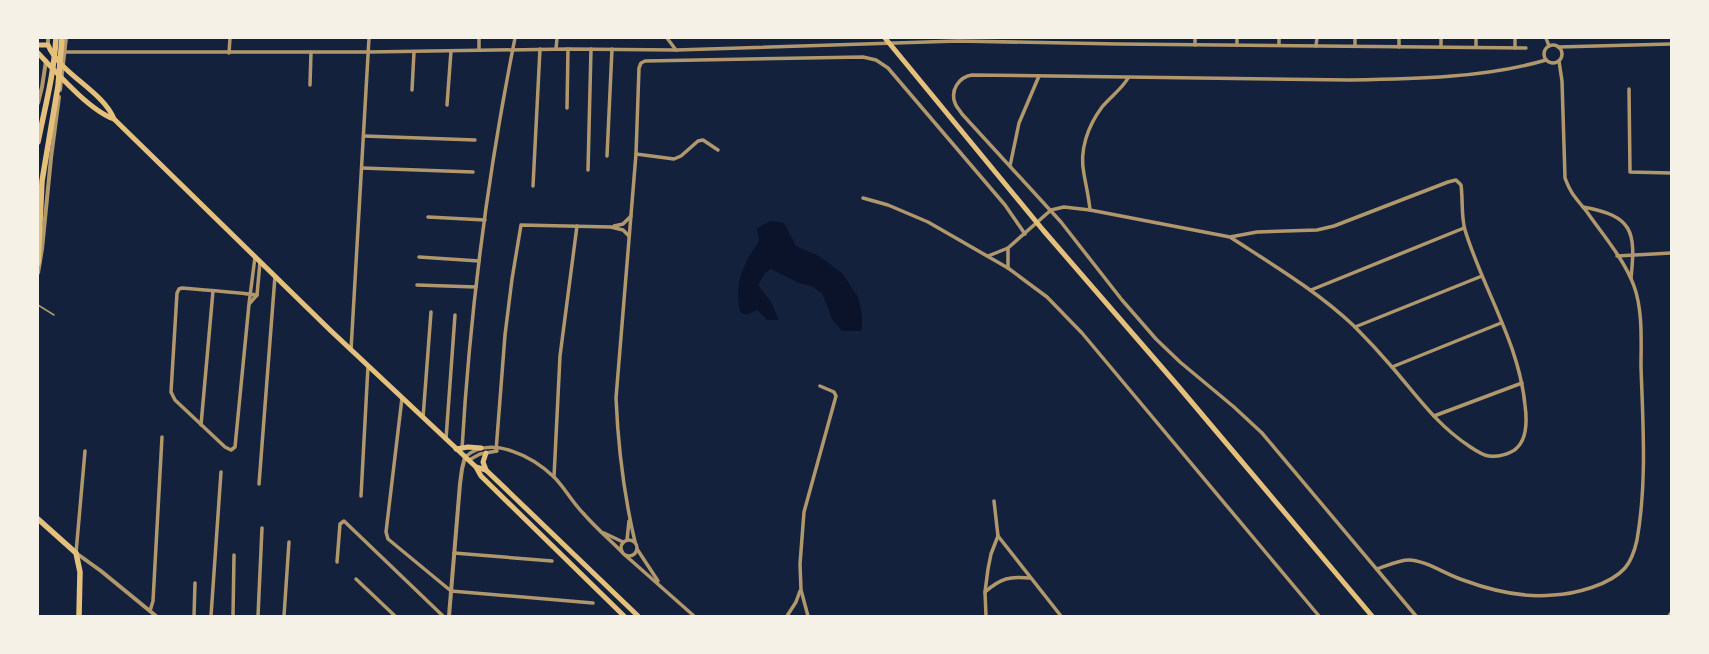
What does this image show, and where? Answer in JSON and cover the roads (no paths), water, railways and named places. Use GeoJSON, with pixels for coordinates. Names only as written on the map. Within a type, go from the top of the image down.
{"type":"FeatureCollection","features":[{"type":"Feature","properties":{"kind":"main road"},"geometry":{"type":"LineString","coordinates":[[38,142],[51,88],[56,38]]}},
{"type":"Feature","properties":{"kind":"main road"},"geometry":{"type":"LineString","coordinates":[[38,263],[42,181],[58,86],[62,38]]}},
{"type":"Feature","properties":{"kind":"main road"},"geometry":{"type":"LineString","coordinates":[[885,38],[1043,230],[1173,380],[1372,616]]}},
{"type":"Feature","properties":{"kind":"main road"},"geometry":{"type":"LineString","coordinates":[[38,45],[48,45],[64,66],[110,109],[114,119],[351,350],[476,467],[481,476],[624,616]]}},
{"type":"Feature","properties":{"kind":"main road"},"geometry":{"type":"LineString","coordinates":[[38,53],[103,115],[114,119]]}},
{"type":"Feature","properties":{"kind":"main road"},"geometry":{"type":"LineString","coordinates":[[456,449],[462,447],[481,448]]}},
{"type":"Feature","properties":{"kind":"main road"},"geometry":{"type":"LineString","coordinates":[[486,453],[483,462],[486,470],[638,616]]}},
{"type":"Feature","properties":{"kind":"main road"},"geometry":{"type":"LineString","coordinates":[[476,467],[486,470]]}},
{"type":"Feature","properties":{"kind":"main road"},"geometry":{"type":"LineString","coordinates":[[38,520],[76,552],[80,572],[79,616]]}},
{"type":"Feature","properties":{"kind":"street"},"geometry":{"type":"LineString","coordinates":[[48,38],[48,45]]}},
{"type":"Feature","properties":{"kind":"street"},"geometry":{"type":"LineString","coordinates":[[38,273],[42,249],[50,158],[64,66],[66,38]]}},
{"type":"Feature","properties":{"kind":"street"},"geometry":{"type":"LineString","coordinates":[[229,53],[230,38]]}},
{"type":"Feature","properties":{"kind":"street"},"geometry":{"type":"LineString","coordinates":[[351,350],[369,38]]}},
{"type":"Feature","properties":{"kind":"street"},"geometry":{"type":"LineString","coordinates":[[479,38],[479,50]]}},
{"type":"Feature","properties":{"kind":"street"},"geometry":{"type":"LineString","coordinates":[[449,616],[454,553],[465,457],[462,447],[476,287],[485,220],[515,38]]}},
{"type":"Feature","properties":{"kind":"street"},"geometry":{"type":"LineString","coordinates":[[556,49],[557,38]]}},
{"type":"Feature","properties":{"kind":"street"},"geometry":{"type":"LineString","coordinates":[[667,38],[676,50]]}},
{"type":"Feature","properties":{"kind":"street"},"geometry":{"type":"LineString","coordinates":[[1039,38],[1039,43]]}},
{"type":"Feature","properties":{"kind":"street"},"geometry":{"type":"LineString","coordinates":[[1081,38],[1081,44]]}},
{"type":"Feature","properties":{"kind":"street"},"geometry":{"type":"LineString","coordinates":[[1118,38],[1118,44]]}},
{"type":"Feature","properties":{"kind":"street"},"geometry":{"type":"LineString","coordinates":[[1157,38],[1157,44]]}},
{"type":"Feature","properties":{"kind":"street"},"geometry":{"type":"LineString","coordinates":[[1195,38],[1195,45]]}},
{"type":"Feature","properties":{"kind":"street"},"geometry":{"type":"LineString","coordinates":[[1237,38],[1237,46]]}},
{"type":"Feature","properties":{"kind":"street"},"geometry":{"type":"LineString","coordinates":[[1279,38],[1279,45]]}},
{"type":"Feature","properties":{"kind":"street"},"geometry":{"type":"LineString","coordinates":[[1316,46],[1317,38]]}},
{"type":"Feature","properties":{"kind":"street"},"geometry":{"type":"LineString","coordinates":[[1355,38],[1355,46]]}},
{"type":"Feature","properties":{"kind":"street"},"geometry":{"type":"LineString","coordinates":[[1399,38],[1399,47]]}},
{"type":"Feature","properties":{"kind":"street"},"geometry":{"type":"LineString","coordinates":[[1441,38],[1441,47]]}},
{"type":"Feature","properties":{"kind":"street"},"geometry":{"type":"LineString","coordinates":[[1476,38],[1476,48]]}},
{"type":"Feature","properties":{"kind":"street"},"geometry":{"type":"LineString","coordinates":[[1515,38],[1515,48]]}},
{"type":"Feature","properties":{"kind":"street"},"geometry":{"type":"LineString","coordinates":[[1546,38],[1549,46]]}},
{"type":"Feature","properties":{"kind":"street"},"geometry":{"type":"LineString","coordinates":[[65,52],[229,53],[414,52],[512,49],[676,50],[889,43],[919,40],[958,39],[1081,44],[1526,48]]}},
{"type":"Feature","properties":{"kind":"street"},"geometry":{"type":"LineString","coordinates":[[1549,46],[1671,44]]}},
{"type":"Feature","properties":{"kind":"street"},"geometry":{"type":"LineString","coordinates":[[1546,60],[1544,53],[1549,46]]}},
{"type":"Feature","properties":{"kind":"street"},"geometry":{"type":"LineString","coordinates":[[1416,616],[1262,433],[1234,406],[1180,362],[1156,339],[1122,300],[1051,210],[955,104],[953,95],[955,88],[961,80],[972,75],[1128,78],[1349,80],[1411,79],[1518,67],[1546,60],[1554,64],[1559,61],[1562,55],[1558,47]]}},
{"type":"Feature","properties":{"kind":"street"},"geometry":{"type":"LineString","coordinates":[[533,186],[540,49]]}},
{"type":"Feature","properties":{"kind":"street"},"geometry":{"type":"LineString","coordinates":[[567,108],[568,49]]}},
{"type":"Feature","properties":{"kind":"street"},"geometry":{"type":"LineString","coordinates":[[588,170],[591,49]]}},
{"type":"Feature","properties":{"kind":"street"},"geometry":{"type":"LineString","coordinates":[[607,156],[612,49]]}},
{"type":"Feature","properties":{"kind":"street"},"geometry":{"type":"LineString","coordinates":[[446,105],[451,51]]}},
{"type":"Feature","properties":{"kind":"street"},"geometry":{"type":"LineString","coordinates":[[310,85],[311,52]]}},
{"type":"Feature","properties":{"kind":"street"},"geometry":{"type":"LineString","coordinates":[[412,90],[414,52]]}},
{"type":"Feature","properties":{"kind":"street"},"geometry":{"type":"LineString","coordinates":[[661,586],[637,549],[629,518],[617,427],[616,398],[636,154],[639,68],[643,62],[870,58],[888,68],[1005,205],[1025,234]]}},
{"type":"Feature","properties":{"kind":"street"},"geometry":{"type":"LineString","coordinates":[[38,103],[46,61]]}},
{"type":"Feature","properties":{"kind":"street"},"geometry":{"type":"LineString","coordinates":[[1377,569],[1401,561],[1417,561],[1463,580],[1500,590],[1531,595],[1554,595],[1593,587],[1615,577],[1625,568],[1632,556],[1637,542],[1642,503],[1644,454],[1639,304],[1631,280],[1617,256],[1583,207],[1569,191],[1565,178],[1562,81],[1559,61]]}},
{"type":"Feature","properties":{"kind":"street"},"geometry":{"type":"LineString","coordinates":[[1010,166],[1019,123],[1039,76]]}},
{"type":"Feature","properties":{"kind":"street"},"geometry":{"type":"LineString","coordinates":[[1090,210],[1083,163],[1087,133],[1093,120],[1103,105],[1128,78]]}},
{"type":"Feature","properties":{"kind":"street"},"geometry":{"type":"LineString","coordinates":[[41,92],[49,89],[55,91],[59,95]]}},
{"type":"Feature","properties":{"kind":"street"},"geometry":{"type":"LineString","coordinates":[[1629,89],[1630,172],[1671,173]]}},
{"type":"Feature","properties":{"kind":"street"},"geometry":{"type":"LineString","coordinates":[[364,136],[475,140]]}},
{"type":"Feature","properties":{"kind":"street"},"geometry":{"type":"LineString","coordinates":[[636,154],[674,159],[681,156],[698,141],[703,140],[718,150]]}},
{"type":"Feature","properties":{"kind":"street"},"geometry":{"type":"LineString","coordinates":[[362,168],[473,172]]}},
{"type":"Feature","properties":{"kind":"street"},"geometry":{"type":"LineString","coordinates":[[988,256],[1008,248],[1051,210],[1064,207],[1090,210],[1230,237],[1257,232],[1317,230],[1334,226],[1456,180],[1461,185],[1464,228],[1501,323],[1510,340],[1522,383],[1526,427],[1524,437],[1520,445],[1513,451],[1503,455],[1489,456],[1477,451],[1456,437],[1421,403],[1392,367],[1355,327],[1311,290],[1230,237]]}},
{"type":"Feature","properties":{"kind":"street"},"geometry":{"type":"LineString","coordinates":[[863,198],[888,205],[910,214],[1008,268],[1047,297],[1082,333],[1319,616]]}},
{"type":"Feature","properties":{"kind":"street"},"geometry":{"type":"LineString","coordinates":[[1583,207],[1598,209],[1620,218],[1628,226],[1632,236],[1634,255],[1631,280]]}},
{"type":"Feature","properties":{"kind":"street"},"geometry":{"type":"LineString","coordinates":[[611,227],[623,224],[631,215]]}},
{"type":"Feature","properties":{"kind":"street"},"geometry":{"type":"LineString","coordinates":[[428,217],[485,220]]}},
{"type":"Feature","properties":{"kind":"street"},"geometry":{"type":"LineString","coordinates":[[496,451],[505,335],[512,279],[522,225],[611,227],[623,230],[630,236]]}},
{"type":"Feature","properties":{"kind":"street"},"geometry":{"type":"LineString","coordinates":[[554,477],[560,356],[577,226]]}},
{"type":"Feature","properties":{"kind":"street"},"geometry":{"type":"LineString","coordinates":[[1311,290],[1464,228]]}},
{"type":"Feature","properties":{"kind":"street"},"geometry":{"type":"LineString","coordinates":[[1008,248],[1008,268]]}},
{"type":"Feature","properties":{"kind":"street"},"geometry":{"type":"LineString","coordinates":[[1617,256],[1671,253]]}},
{"type":"Feature","properties":{"kind":"street"},"geometry":{"type":"LineString","coordinates":[[255,257],[250,294],[235,447],[232,450],[225,447],[201,425],[175,400],[171,392],[177,293],[179,289],[182,288],[250,294],[257,295]]}},
{"type":"Feature","properties":{"kind":"street"},"geometry":{"type":"LineString","coordinates":[[419,257],[479,261]]}},
{"type":"Feature","properties":{"kind":"street"},"geometry":{"type":"LineString","coordinates":[[249,304],[257,295],[260,262]]}},
{"type":"Feature","properties":{"kind":"street"},"geometry":{"type":"LineString","coordinates":[[259,484],[275,276]]}},
{"type":"Feature","properties":{"kind":"street"},"geometry":{"type":"LineString","coordinates":[[1355,327],[1482,276]]}},
{"type":"Feature","properties":{"kind":"street"},"geometry":{"type":"LineString","coordinates":[[417,285],[476,287]]}},
{"type":"Feature","properties":{"kind":"street"},"geometry":{"type":"LineString","coordinates":[[201,425],[213,291]]}},
{"type":"Feature","properties":{"kind":"street"},"geometry":{"type":"LineString","coordinates":[[423,418],[431,312]]}},
{"type":"Feature","properties":{"kind":"street"},"geometry":{"type":"LineString","coordinates":[[446,440],[455,315]]}},
{"type":"Feature","properties":{"kind":"street"},"geometry":{"type":"LineString","coordinates":[[1392,367],[1501,323]]}},
{"type":"Feature","properties":{"kind":"street"},"geometry":{"type":"LineString","coordinates":[[361,496],[368,366]]}},
{"type":"Feature","properties":{"kind":"street"},"geometry":{"type":"LineString","coordinates":[[1434,416],[1522,383]]}},
{"type":"Feature","properties":{"kind":"street"},"geometry":{"type":"LineString","coordinates":[[808,616],[801,590],[800,564],[804,512],[836,396],[834,392],[820,386]]}},
{"type":"Feature","properties":{"kind":"street"},"geometry":{"type":"LineString","coordinates":[[402,398],[386,535],[388,540],[451,591],[593,603]]}},
{"type":"Feature","properties":{"kind":"street"},"geometry":{"type":"LineString","coordinates":[[150,611],[153,601],[162,436]]}},
{"type":"Feature","properties":{"kind":"street"},"geometry":{"type":"LineString","coordinates":[[465,457],[470,452],[481,448],[496,446],[530,459],[554,477],[582,512],[622,552],[694,616]]}},
{"type":"Feature","properties":{"kind":"street"},"geometry":{"type":"LineString","coordinates":[[465,457],[502,449]]}},
{"type":"Feature","properties":{"kind":"street"},"geometry":{"type":"LineString","coordinates":[[85,451],[76,552],[156,616]]}},
{"type":"Feature","properties":{"kind":"street"},"geometry":{"type":"LineString","coordinates":[[211,616],[221,472]]}},
{"type":"Feature","properties":{"kind":"street"},"geometry":{"type":"LineString","coordinates":[[986,616],[985,592],[988,569],[998,536],[994,501]]}},
{"type":"Feature","properties":{"kind":"street"},"geometry":{"type":"LineString","coordinates":[[627,540],[629,518]]}},
{"type":"Feature","properties":{"kind":"street"},"geometry":{"type":"LineString","coordinates":[[337,562],[340,524],[344,521],[443,616]]}},
{"type":"Feature","properties":{"kind":"street"},"geometry":{"type":"LineString","coordinates":[[258,616],[262,528]]}},
{"type":"Feature","properties":{"kind":"street"},"geometry":{"type":"LineString","coordinates":[[600,530],[623,542]]}},
{"type":"Feature","properties":{"kind":"street"},"geometry":{"type":"LineString","coordinates":[[998,536],[1006,544],[1030,578],[1061,616]]}},
{"type":"Feature","properties":{"kind":"street"},"geometry":{"type":"LineString","coordinates":[[622,552],[621,547],[623,542],[627,540],[635,542]]}},
{"type":"Feature","properties":{"kind":"street"},"geometry":{"type":"LineString","coordinates":[[284,616],[289,542]]}},
{"type":"Feature","properties":{"kind":"street"},"geometry":{"type":"LineString","coordinates":[[626,555],[634,554],[637,549]]}},
{"type":"Feature","properties":{"kind":"street"},"geometry":{"type":"LineString","coordinates":[[454,553],[552,561]]}},
{"type":"Feature","properties":{"kind":"street"},"geometry":{"type":"LineString","coordinates":[[233,616],[234,555]]}},
{"type":"Feature","properties":{"kind":"street"},"geometry":{"type":"LineString","coordinates":[[985,592],[1001,580],[1010,578],[1030,578]]}},
{"type":"Feature","properties":{"kind":"street"},"geometry":{"type":"LineString","coordinates":[[356,579],[396,616]]}},
{"type":"Feature","properties":{"kind":"street"},"geometry":{"type":"LineString","coordinates":[[194,616],[195,583]]}},
{"type":"Feature","properties":{"kind":"street"},"geometry":{"type":"LineString","coordinates":[[787,616],[796,602],[801,590]]}},
{"type":"Feature","properties":{"kind":"lane"},"geometry":{"type":"LineString","coordinates":[[38,305],[54,315]]}},
{"type":"Feature","properties":{"kind":"water"},"geometry":{"type":"Polygon","coordinates":[[[771,221],[784,223],[796,246],[819,256],[842,273],[858,297],[862,315],[862,331],[842,331],[833,321],[822,293],[811,286],[799,283],[771,269],[765,273],[758,285],[771,302],[779,320],[767,320],[757,310],[746,315],[740,312],[738,302],[739,284],[744,267],[759,242],[757,228],[771,221]]]}}]}
